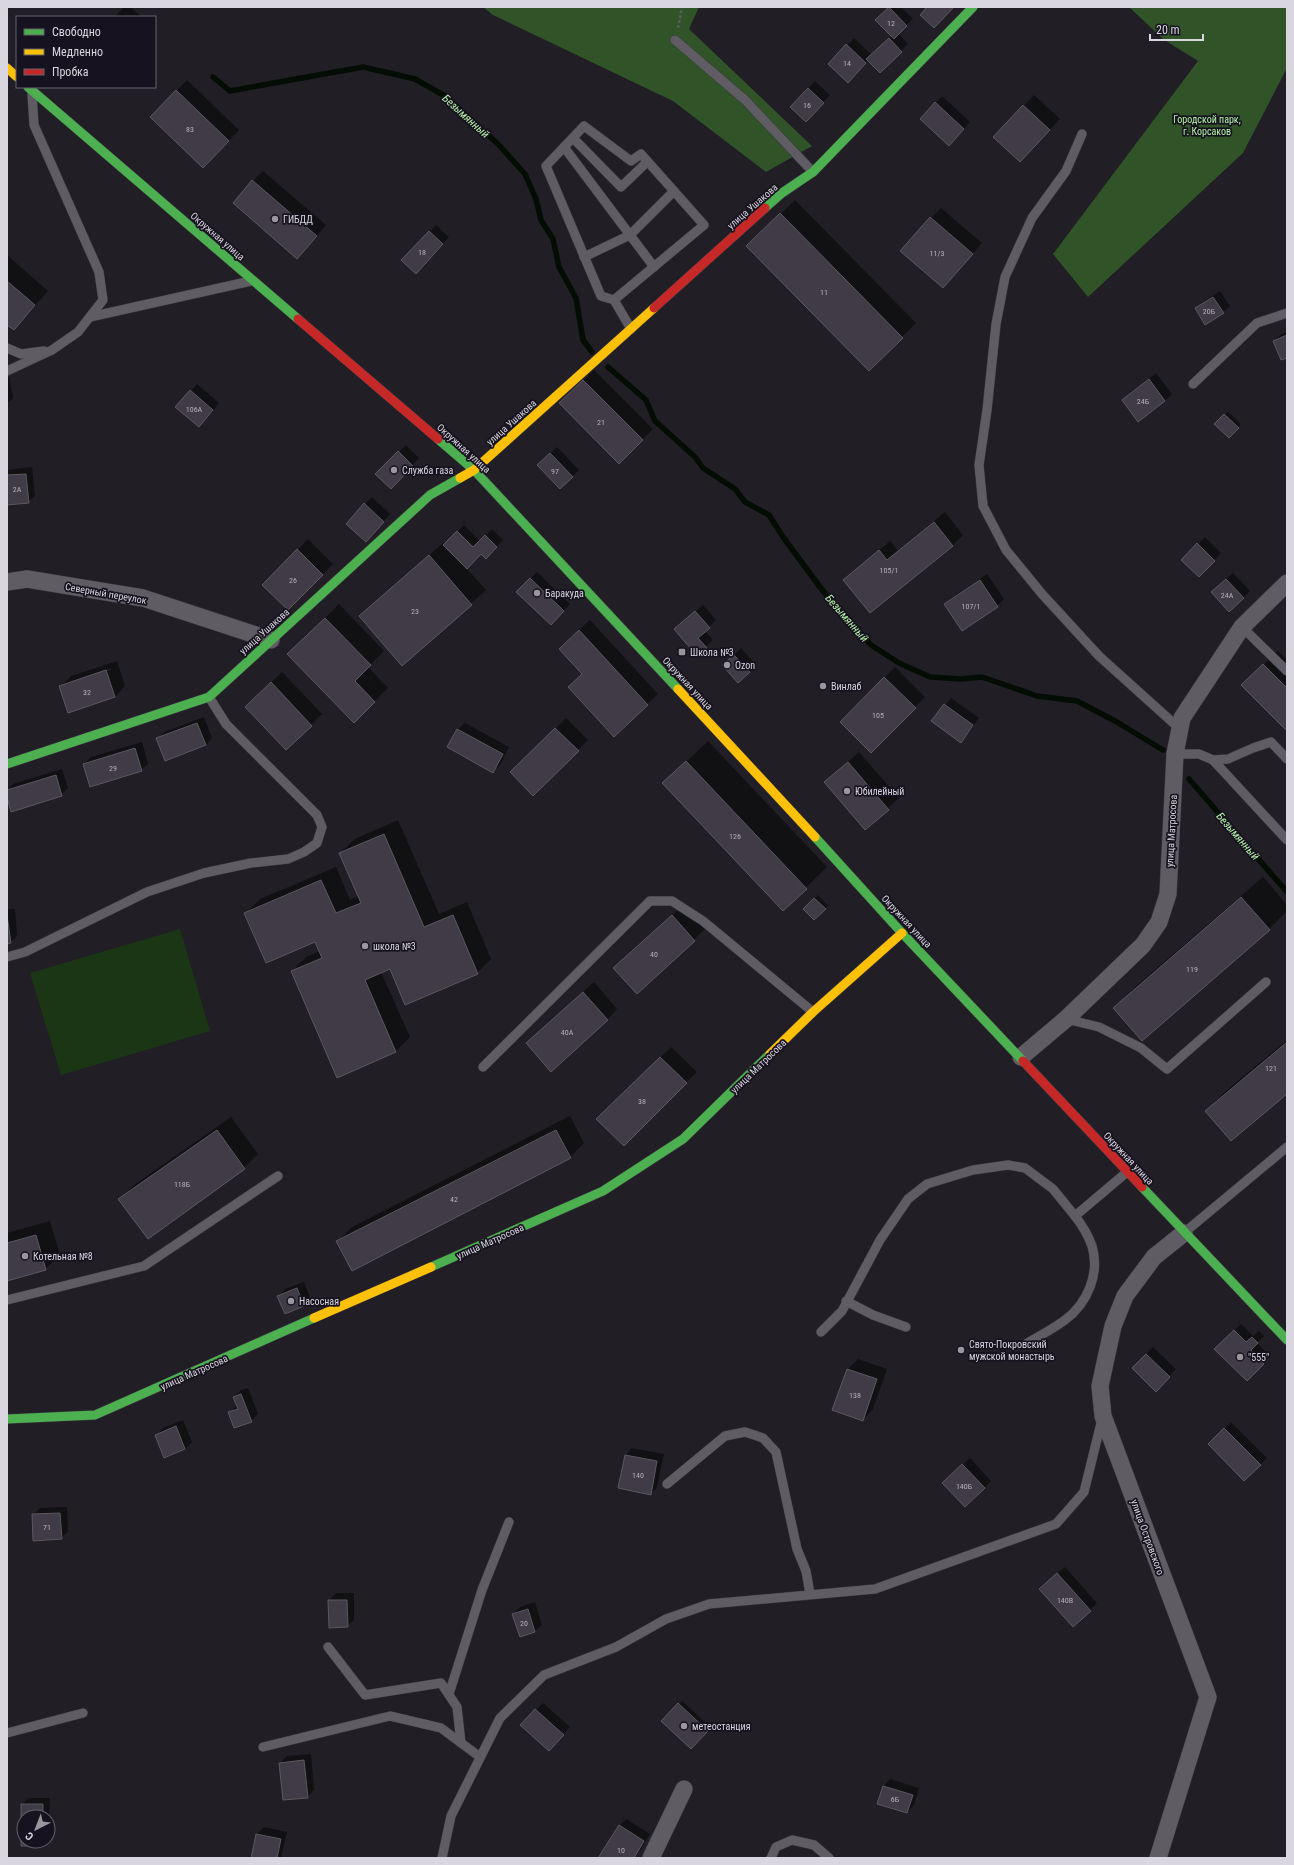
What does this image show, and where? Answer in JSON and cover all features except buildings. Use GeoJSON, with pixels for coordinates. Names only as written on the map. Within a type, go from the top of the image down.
{"type":"FeatureCollection","features":[{"type":"Feature","properties":{"kind":"street","name":"улица Ушакова"},"geometry":{"type":"LineString","coordinates":[[7,764],[209,697],[430,495],[474,470],[782,193],[813,172],[973,7]]}},
{"type":"Feature","properties":{"kind":"street"},"geometry":{"type":"LineString","coordinates":[[7,68],[16,76]]}},
{"type":"Feature","properties":{"kind":"street","name":"Окружная улица"},"geometry":{"type":"LineString","coordinates":[[30,89],[474,470],[699,711],[902,933],[1021,1057],[1184,1233],[1287,1340]]}},
{"type":"Feature","properties":{"kind":"street","name":"Северный переулок"},"geometry":{"type":"LineString","coordinates":[[7,582],[27,579],[143,598],[271,640]]}},
{"type":"Feature","properties":{"kind":"street","name":"улица Матросова"},"geometry":{"type":"LineString","coordinates":[[1021,1057],[1066,1019],[1143,945],[1159,922],[1168,894],[1175,754],[1182,718],[1242,627],[1287,583]]}},
{"type":"Feature","properties":{"kind":"street","name":"улица Матросова"},"geometry":{"type":"LineString","coordinates":[[7,1418],[95,1415],[603,1191],[683,1139],[813,1012],[902,933]]}},
{"type":"Feature","properties":{"kind":"street","name":"улица Островского"},"geometry":{"type":"LineString","coordinates":[[1158,1858],[1208,1697],[1103,1416],[1100,1386],[1113,1326],[1125,1296],[1154,1257],[1184,1233]]}},
{"type":"Feature","properties":{"kind":"street"},"geometry":{"type":"LineString","coordinates":[[651,1858],[684,1789]]}},
{"type":"Feature","properties":{"kind":"lane"},"geometry":{"type":"LineString","coordinates":[[675,40],[745,100],[813,172]]}},
{"type":"Feature","properties":{"kind":"lane"},"geometry":{"type":"LineString","coordinates":[[7,370],[52,350],[78,332],[103,300],[99,272],[34,125],[30,89]]}},
{"type":"Feature","properties":{"kind":"lane"},"geometry":{"type":"LineString","coordinates":[[614,300],[704,225],[641,154],[631,161],[584,126],[546,166],[601,296],[614,300],[631,329]]}},
{"type":"Feature","properties":{"kind":"lane"},"geometry":{"type":"LineString","coordinates":[[1082,134],[1066,171],[1032,218],[1005,277],[996,324],[987,410],[979,465],[983,506],[1006,550],[1042,594],[1099,656],[1180,729]]}},
{"type":"Feature","properties":{"kind":"lane"},"geometry":{"type":"LineString","coordinates":[[573,138],[621,187],[647,162]]}},
{"type":"Feature","properties":{"kind":"lane"},"geometry":{"type":"LineString","coordinates":[[564,147],[654,267]]}},
{"type":"Feature","properties":{"kind":"lane"},"geometry":{"type":"LineString","coordinates":[[584,257],[630,235],[674,191]]}},
{"type":"Feature","properties":{"kind":"lane"},"geometry":{"type":"LineString","coordinates":[[90,317],[254,280]]}},
{"type":"Feature","properties":{"kind":"lane"},"geometry":{"type":"LineString","coordinates":[[1193,384],[1257,323],[1287,313]]}},
{"type":"Feature","properties":{"kind":"lane"},"geometry":{"type":"LineString","coordinates":[[7,348],[21,354],[52,350]]}},
{"type":"Feature","properties":{"kind":"lane"},"geometry":{"type":"LineString","coordinates":[[1242,627],[1287,671]]}},
{"type":"Feature","properties":{"kind":"lane"},"geometry":{"type":"LineString","coordinates":[[7,957],[25,952],[147,892],[204,872],[251,863],[288,859],[304,852],[317,843],[322,827],[317,815],[226,724],[209,697]]}},
{"type":"Feature","properties":{"kind":"lane"},"geometry":{"type":"LineString","coordinates":[[1213,760],[1228,759],[1271,742],[1287,758]]}},
{"type":"Feature","properties":{"kind":"lane"},"geometry":{"type":"LineString","coordinates":[[1175,754],[1199,754],[1213,760],[1287,840]]}},
{"type":"Feature","properties":{"kind":"lane"},"geometry":{"type":"LineString","coordinates":[[483,1067],[650,901],[672,901],[703,921],[813,1012]]}},
{"type":"Feature","properties":{"kind":"lane"},"geometry":{"type":"LineString","coordinates":[[1066,1019],[1099,1027],[1141,1048],[1167,1069],[1266,982]]}},
{"type":"Feature","properties":{"kind":"lane"},"geometry":{"type":"LineString","coordinates":[[1184,1233],[1287,1147]]}},
{"type":"Feature","properties":{"kind":"lane"},"geometry":{"type":"LineString","coordinates":[[821,1332],[842,1311],[846,1301],[888,1228],[908,1199],[928,1184],[973,1170],[1008,1165],[1025,1168],[1053,1189],[1086,1232],[1092,1247],[1094,1271],[1090,1288],[1082,1304],[1065,1320],[1026,1344]]}},
{"type":"Feature","properties":{"kind":"lane"},"geometry":{"type":"LineString","coordinates":[[1075,1216],[1127,1172]]}},
{"type":"Feature","properties":{"kind":"lane"},"geometry":{"type":"LineString","coordinates":[[7,1300],[144,1266],[278,1176]]}},
{"type":"Feature","properties":{"kind":"lane"},"geometry":{"type":"LineString","coordinates":[[846,1301],[873,1315],[906,1327]]}},
{"type":"Feature","properties":{"kind":"lane"},"geometry":{"type":"LineString","coordinates":[[442,1858],[451,1816],[500,1718],[544,1675],[616,1647],[666,1619],[709,1604],[875,1588],[1056,1524],[1084,1492],[1103,1416]]}},
{"type":"Feature","properties":{"kind":"lane"},"geometry":{"type":"LineString","coordinates":[[667,1484],[725,1436],[745,1432],[763,1438],[776,1452],[797,1549],[806,1571],[810,1594]]}},
{"type":"Feature","properties":{"kind":"lane"},"geometry":{"type":"LineString","coordinates":[[449,1694],[482,1590],[509,1522]]}},
{"type":"Feature","properties":{"kind":"lane"},"geometry":{"type":"LineString","coordinates":[[328,1647],[365,1695],[441,1683],[457,1707],[461,1743]]}},
{"type":"Feature","properties":{"kind":"lane"},"geometry":{"type":"LineString","coordinates":[[7,1733],[83,1713]]}},
{"type":"Feature","properties":{"kind":"lane"},"geometry":{"type":"LineString","coordinates":[[263,1747],[390,1716],[441,1728],[480,1757]]}},
{"type":"Feature","properties":{"kind":"lane"},"geometry":{"type":"LineString","coordinates":[[771,1858],[776,1847],[792,1840],[814,1845],[830,1858]]}},
{"type":"Feature","properties":{"kind":"path"},"geometry":{"type":"LineString","coordinates":[[675,40],[682,7]]}},
{"type":"Feature","properties":{"kind":"green space"},"geometry":{"type":"Polygon","coordinates":[[[483,7],[699,7],[689,29],[812,146],[766,172],[673,101],[493,15],[483,7]]]}},
{"type":"Feature","properties":{"kind":"green space","name":"Городской парк, г. Корсаков"},"geometry":{"type":"Polygon","coordinates":[[[1129,7],[1287,7],[1287,68],[1243,153],[1088,297],[1053,254],[1198,61],[1163,39],[1129,7]]]}},
{"type":"Feature","properties":{"kind":"green space"},"geometry":{"type":"Polygon","coordinates":[[[180,929],[210,1031],[61,1075],[30,973],[180,929]]]}},
{"type":"Feature","properties":{"kind":"waterway","name":"Безымянный"},"geometry":{"type":"LineString","coordinates":[[213,77],[230,91],[363,67],[415,79],[445,96],[498,144],[525,174],[536,199],[541,220],[553,239],[559,267],[576,298],[583,340],[592,352]]}},
{"type":"Feature","properties":{"kind":"waterway","name":"Безымянный"},"geometry":{"type":"LineString","coordinates":[[608,367],[646,400],[655,421],[695,457],[703,468],[735,489],[745,502],[769,515],[783,537],[823,591],[871,645],[899,663],[930,677],[961,679],[982,677],[1037,696],[1077,701],[1115,721],[1163,750]]}},
{"type":"Feature","properties":{"kind":"waterway","name":"Безымянный"},"geometry":{"type":"LineString","coordinates":[[1189,779],[1287,892]]}},
{"type":"Feature","properties":{"kind":"traffic: fast"},"geometry":{"type":"LineString","coordinates":[[765,208],[782,193],[813,172],[973,7]]}},
{"type":"Feature","properties":{"kind":"traffic: fast"},"geometry":{"type":"LineString","coordinates":[[29,88],[298,319]]}},
{"type":"Feature","properties":{"kind":"traffic: fast"},"geometry":{"type":"LineString","coordinates":[[438,439],[474,470],[678,689]]}},
{"type":"Feature","properties":{"kind":"traffic: fast"},"geometry":{"type":"LineString","coordinates":[[7,764],[209,697],[430,495],[460,478]]}},
{"type":"Feature","properties":{"kind":"traffic: fast"},"geometry":{"type":"LineString","coordinates":[[815,837],[902,933],[1023,1061]]}},
{"type":"Feature","properties":{"kind":"traffic: fast"},"geometry":{"type":"LineString","coordinates":[[431,1267],[603,1191],[683,1139],[770,1054]]}},
{"type":"Feature","properties":{"kind":"traffic: fast"},"geometry":{"type":"LineString","coordinates":[[1142,1187],[1287,1340]]}},
{"type":"Feature","properties":{"kind":"traffic: fast"},"geometry":{"type":"LineString","coordinates":[[7,1419],[95,1415],[314,1318]]}},
{"type":"Feature","properties":{"kind":"traffic: slow"},"geometry":{"type":"LineString","coordinates":[[7,68],[16,76]]}},
{"type":"Feature","properties":{"kind":"traffic: slow"},"geometry":{"type":"LineString","coordinates":[[460,478],[474,470],[654,308]]}},
{"type":"Feature","properties":{"kind":"traffic: slow"},"geometry":{"type":"LineString","coordinates":[[678,689],[815,837]]}},
{"type":"Feature","properties":{"kind":"traffic: slow"},"geometry":{"type":"LineString","coordinates":[[770,1054],[813,1012],[902,933]]}},
{"type":"Feature","properties":{"kind":"traffic: slow"},"geometry":{"type":"LineString","coordinates":[[314,1318],[431,1267]]}},
{"type":"Feature","properties":{"kind":"traffic: jam"},"geometry":{"type":"LineString","coordinates":[[654,308],[765,208]]}},
{"type":"Feature","properties":{"kind":"traffic: jam"},"geometry":{"type":"LineString","coordinates":[[298,319],[438,439]]}},
{"type":"Feature","properties":{"kind":"traffic: jam"},"geometry":{"type":"LineString","coordinates":[[1023,1061],[1142,1187]]}},
{"type":"Feature","properties":{"kind":"place","name":"ГИБДД"},"geometry":{"type":"Point","coordinates":[275,219]}},
{"type":"Feature","properties":{"kind":"place","name":"Служба газа"},"geometry":{"type":"Point","coordinates":[394,470]}},
{"type":"Feature","properties":{"kind":"place","name":"Баракуда"},"geometry":{"type":"Point","coordinates":[537,593]}},
{"type":"Feature","properties":{"kind":"place","name":"Школа №3"},"geometry":{"type":"Point","coordinates":[682,652]}},
{"type":"Feature","properties":{"kind":"place","name":"Ozon"},"geometry":{"type":"Point","coordinates":[727,665]}},
{"type":"Feature","properties":{"kind":"place","name":"Винлаб"},"geometry":{"type":"Point","coordinates":[823,686]}},
{"type":"Feature","properties":{"kind":"place","name":"Юбилейный"},"geometry":{"type":"Point","coordinates":[847,791]}},
{"type":"Feature","properties":{"kind":"place","name":"школа №3"},"geometry":{"type":"Point","coordinates":[365,946]}},
{"type":"Feature","properties":{"kind":"place","name":"Котельная №8"},"geometry":{"type":"Point","coordinates":[25,1256]}},
{"type":"Feature","properties":{"kind":"place","name":"Насосная"},"geometry":{"type":"Point","coordinates":[291,1301]}},
{"type":"Feature","properties":{"kind":"place","name":"Свято-Покровский мужской монастырь"},"geometry":{"type":"Point","coordinates":[961,1350]}},
{"type":"Feature","properties":{"kind":"place","name":"\"555\""},"geometry":{"type":"Point","coordinates":[1240,1357]}},
{"type":"Feature","properties":{"kind":"place","name":"метеостанция"},"geometry":{"type":"Point","coordinates":[684,1726]}}]}
